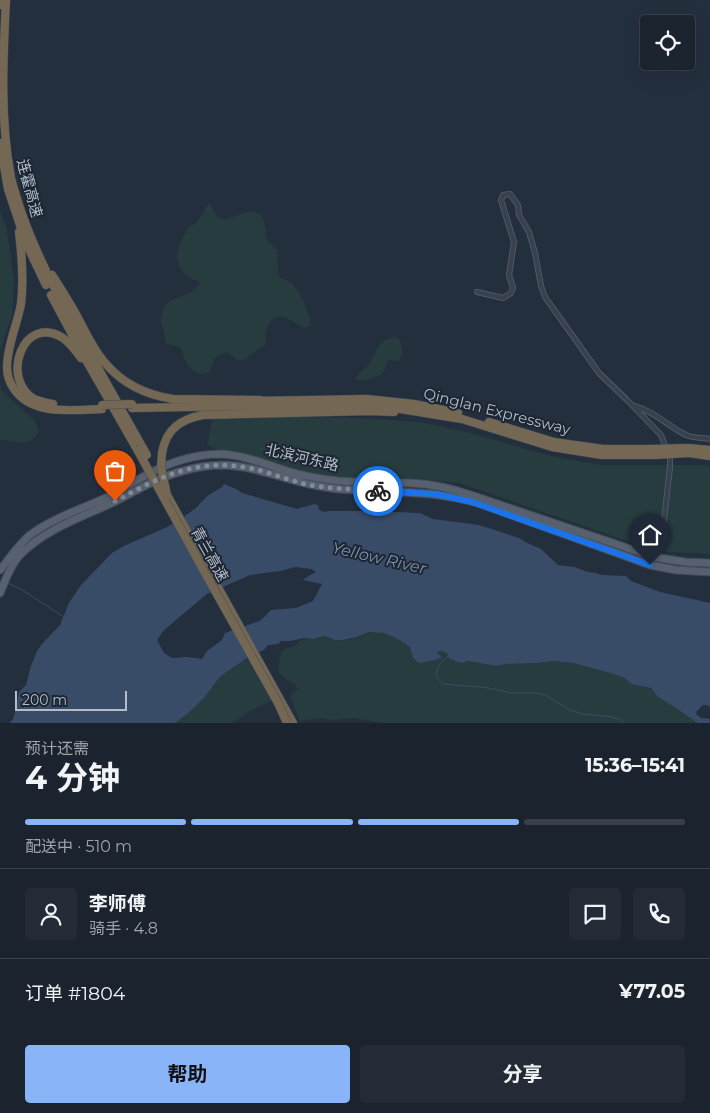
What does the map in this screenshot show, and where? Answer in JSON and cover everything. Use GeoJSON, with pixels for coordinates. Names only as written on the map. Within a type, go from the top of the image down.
{"type":"FeatureCollection","features":[{"type":"Feature","properties":{"kind":"highway"},"geometry":{"type":"LineString","coordinates":[[0,0],[0,5]]}},
{"type":"Feature","properties":{"kind":"highway"},"geometry":{"type":"LineString","coordinates":[[6,0],[2,97],[4,130],[16,198],[36,252],[55,292],[139,447]]}},
{"type":"Feature","properties":{"kind":"highway","name":"连霍高速"},"geometry":{"type":"LineString","coordinates":[[0,143],[8,189],[15,210]]}},
{"type":"Feature","properties":{"kind":"highway"},"geometry":{"type":"LineString","coordinates":[[15,210],[23,279],[20,305],[7,367],[8,376],[16,393],[23,400],[46,408],[66,410],[275,400]]}},
{"type":"Feature","properties":{"kind":"highway"},"geometry":{"type":"LineString","coordinates":[[15,210],[26,243],[51,294],[82,353],[109,398]]}},
{"type":"Feature","properties":{"kind":"highway"},"geometry":{"type":"LineString","coordinates":[[36,252],[70,303],[100,357],[116,374],[131,385],[160,397],[275,400]]}},
{"type":"Feature","properties":{"kind":"highway"},"geometry":{"type":"LineString","coordinates":[[102,407],[47,404],[27,395],[20,389],[13,368],[15,354],[22,342],[29,337],[46,333],[63,338],[83,360],[109,398]]}},
{"type":"Feature","properties":{"kind":"highway","name":"青兰高速"},"geometry":{"type":"LineString","coordinates":[[109,398],[167,494],[293,723]]}},
{"type":"Feature","properties":{"kind":"highway","name":"Qinglan Expressway"},"geometry":{"type":"LineString","coordinates":[[275,400],[367,399],[414,404],[464,414],[554,442],[603,449],[654,452]]}},
{"type":"Feature","properties":{"kind":"highway"},"geometry":{"type":"LineString","coordinates":[[132,406],[360,404],[429,413]]}},
{"type":"Feature","properties":{"kind":"highway"},"geometry":{"type":"LineString","coordinates":[[167,494],[161,467],[165,440],[180,422],[190,417],[203,414],[371,411],[429,413]]}},
{"type":"Feature","properties":{"kind":"highway","name":"Qinglan Expressway"},"geometry":{"type":"LineString","coordinates":[[429,413],[462,419],[552,448],[602,455],[654,452]]}},
{"type":"Feature","properties":{"kind":"highway","name":"青兰高速"},"geometry":{"type":"LineString","coordinates":[[139,447],[205,573],[278,703],[287,723]]}},
{"type":"Feature","properties":{"kind":"highway"},"geometry":{"type":"LineString","coordinates":[[654,452],[710,450]]}},
{"type":"Feature","properties":{"kind":"highway"},"geometry":{"type":"LineString","coordinates":[[689,451],[710,456]]}},
{"type":"Feature","properties":{"kind":"main road","name":"北滨河东路"},"geometry":{"type":"LineString","coordinates":[[0,570],[29,536],[61,517],[112,495],[143,477],[178,461],[214,454],[236,456],[311,477],[341,481],[411,483],[451,489],[654,557],[685,562],[710,563]]}},
{"type":"Feature","properties":{"kind":"main road","name":"北滨河东路"},"geometry":{"type":"LineString","coordinates":[[1,590],[18,557],[31,546],[66,524],[180,471],[197,467],[222,465],[254,469],[329,488],[426,493],[463,499],[633,559],[667,569],[710,572]]}},
{"type":"Feature","properties":{"kind":"street"},"geometry":{"type":"LineString","coordinates":[[478,292],[503,298],[511,293],[512,288],[509,275],[514,242],[501,200],[503,195],[510,194],[518,205],[519,215],[528,232],[545,297],[599,373],[660,435],[670,458],[663,530],[637,551],[633,559]]}},
{"type":"Feature","properties":{"kind":"street"},"geometry":{"type":"LineString","coordinates":[[633,406],[642,408],[688,436],[710,439]]}},
{"type":"Feature","properties":{"kind":"green space"},"geometry":{"type":"Polygon","coordinates":[[[209,203],[218,218],[226,220],[250,211],[260,214],[264,220],[267,240],[277,250],[279,277],[288,281],[298,291],[308,312],[311,326],[304,328],[287,319],[277,317],[268,326],[266,344],[240,362],[227,352],[215,358],[209,373],[198,374],[188,366],[180,347],[166,344],[161,318],[166,303],[191,292],[201,283],[184,273],[180,268],[178,251],[187,228],[197,222],[209,203]]]}},
{"type":"Feature","properties":{"kind":"green space"},"geometry":{"type":"Polygon","coordinates":[[[0,210],[6,228],[14,285],[12,316],[0,351],[0,210]]]}},
{"type":"Feature","properties":{"kind":"green space"},"geometry":{"type":"Polygon","coordinates":[[[396,337],[400,340],[402,349],[402,354],[398,361],[388,360],[384,371],[374,378],[355,380],[358,374],[368,365],[378,347],[384,341],[396,337]]]}},
{"type":"Feature","properties":{"kind":"green space"},"geometry":{"type":"Polygon","coordinates":[[[0,376],[1,390],[35,421],[39,432],[32,440],[24,443],[0,440],[0,376]]]}},
{"type":"Feature","properties":{"kind":"green space"},"geometry":{"type":"Polygon","coordinates":[[[213,418],[360,418],[420,422],[471,433],[551,456],[600,465],[705,465],[710,467],[710,554],[668,552],[624,540],[459,483],[420,479],[315,475],[231,456],[207,445],[213,418]]]}},
{"type":"Feature","properties":{"kind":"green space"},"geometry":{"type":"Polygon","coordinates":[[[369,632],[384,633],[396,638],[410,647],[413,658],[429,661],[438,654],[437,652],[441,651],[447,653],[455,661],[462,663],[468,661],[496,666],[554,661],[573,663],[610,673],[625,678],[631,684],[651,688],[653,692],[698,723],[381,723],[354,718],[332,720],[321,718],[300,721],[291,699],[291,694],[298,689],[295,684],[279,673],[279,660],[283,650],[295,646],[304,638],[313,639],[326,636],[336,640],[347,640],[369,632]]]}},
{"type":"Feature","properties":{"kind":"green space"},"geometry":{"type":"Polygon","coordinates":[[[247,658],[255,667],[272,700],[248,712],[233,723],[175,723],[187,714],[220,677],[247,658]]]}},
{"type":"Feature","properties":{"kind":"water","name":"Yellow River"},"geometry":{"type":"Polygon","coordinates":[[[224,484],[242,493],[297,509],[314,504],[318,505],[319,510],[324,512],[420,513],[433,519],[479,525],[519,538],[541,549],[558,565],[574,567],[601,575],[626,576],[631,581],[660,592],[710,603],[710,707],[703,705],[696,714],[701,718],[710,719],[710,723],[698,723],[657,696],[651,688],[631,684],[625,678],[573,663],[554,661],[496,666],[468,661],[462,663],[449,658],[447,653],[440,651],[437,653],[441,658],[419,663],[413,658],[410,647],[396,638],[384,633],[369,632],[343,640],[335,640],[325,636],[313,639],[304,638],[281,641],[278,644],[268,645],[264,650],[247,658],[220,677],[203,699],[175,723],[10,723],[14,717],[19,692],[26,685],[37,651],[60,625],[69,603],[81,585],[112,553],[182,518],[196,508],[207,496],[224,484]],[[295,567],[250,575],[207,594],[164,630],[157,640],[164,653],[172,658],[202,659],[207,651],[222,640],[225,633],[260,621],[271,610],[296,608],[313,601],[322,584],[303,580],[316,572],[312,569],[295,567]]]}},
{"type":"Feature","properties":{"kind":"waterway"},"geometry":{"type":"LineString","coordinates":[[8,583],[64,617]]}},
{"type":"Feature","properties":{"kind":"waterway"},"geometry":{"type":"LineString","coordinates":[[448,656],[441,662],[436,673],[439,680],[444,684],[490,688],[510,693],[545,695],[568,709],[582,714],[612,717],[620,719],[624,723]]}},
{"type":"Feature","properties":{"kind":"way so far"},"geometry":{"type":"LineString","coordinates":[[115,501],[180,471],[214,466],[254,469],[324,487],[378,491]]}},
{"type":"Feature","properties":{"kind":"route"},"geometry":{"type":"LineString","coordinates":[[378,491],[436,494],[481,504],[650,565]]}}]}
